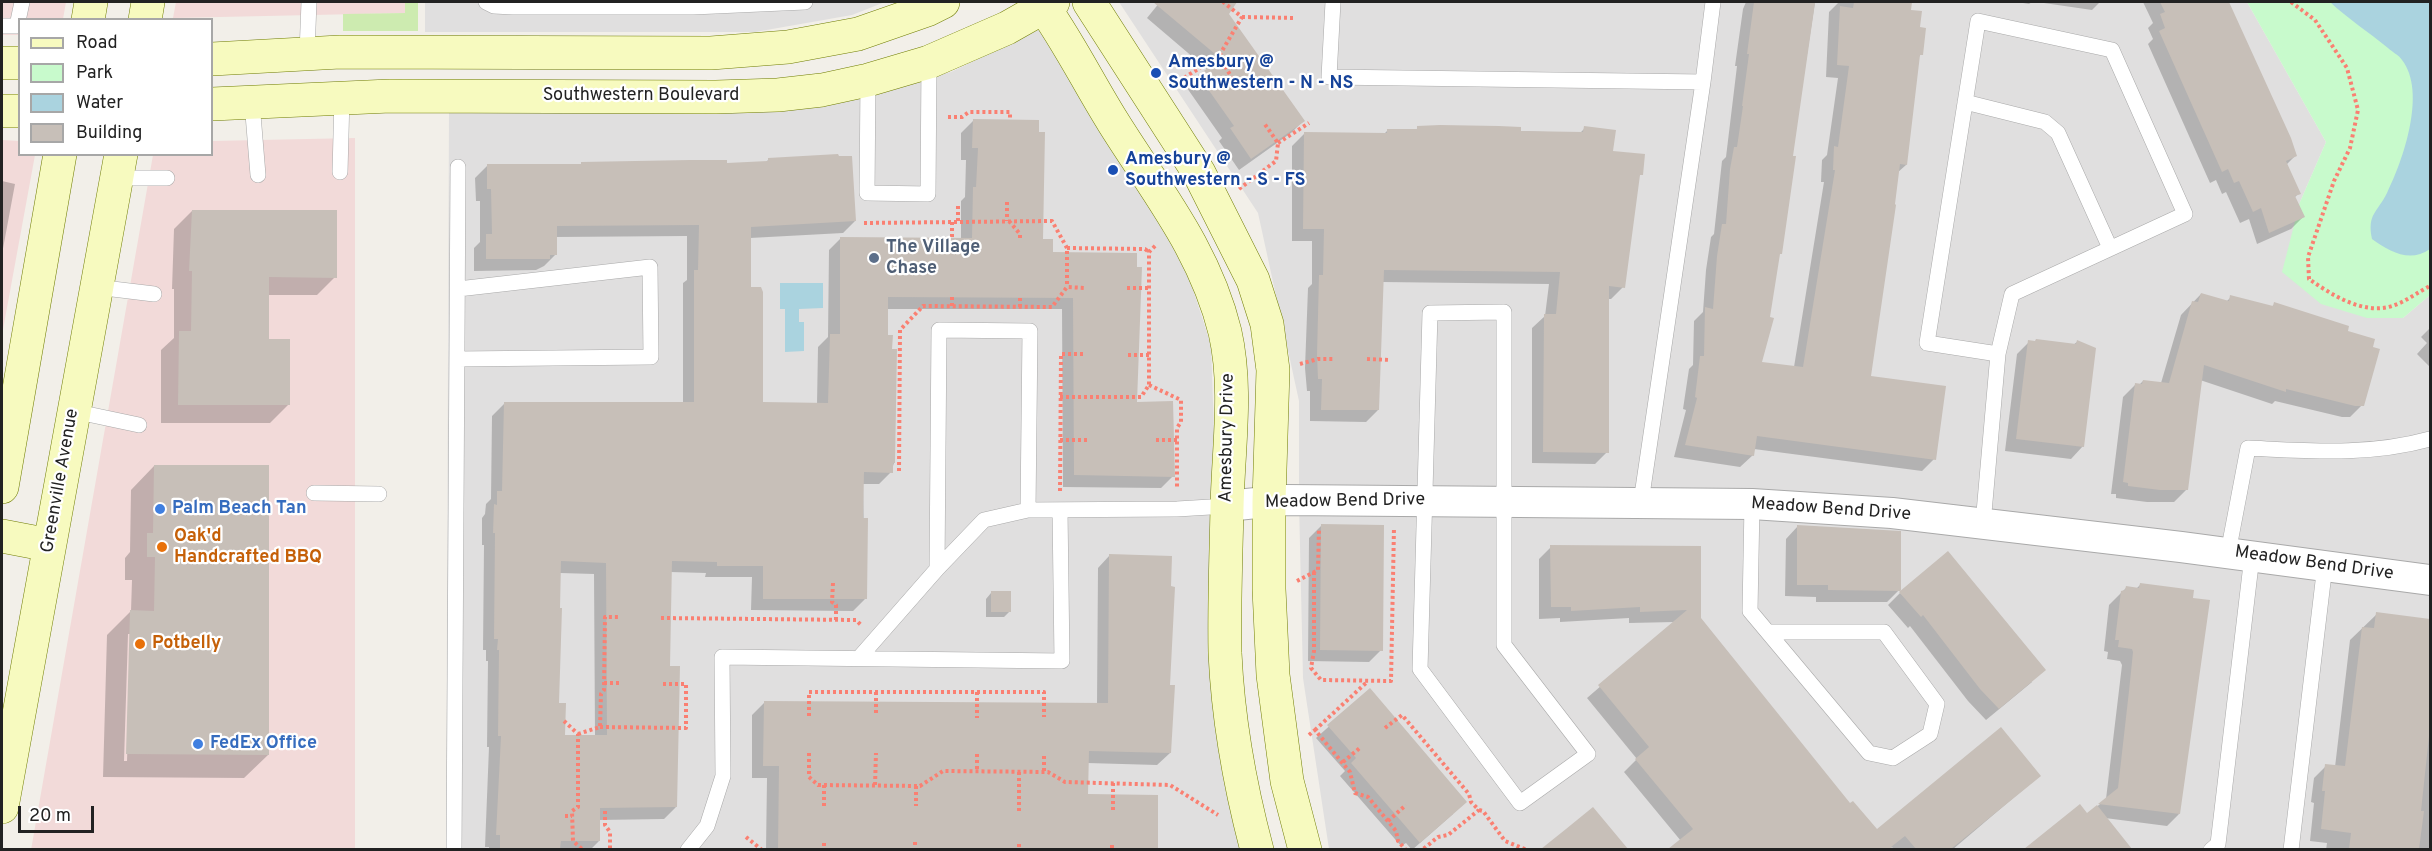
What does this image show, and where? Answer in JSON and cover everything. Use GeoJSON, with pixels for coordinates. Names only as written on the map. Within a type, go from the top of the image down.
{"type":"FeatureCollection","features":[{"type":"Feature","properties":{"kind":"street"},"geometry":{"type":"LineString","coordinates":[[88,18],[91,2]]}},
{"type":"Feature","properties":{"kind":"street"},"geometry":{"type":"LineString","coordinates":[[145,18],[148,2]]}},
{"type":"Feature","properties":{"kind":"street"},"geometry":{"type":"LineString","coordinates":[[213,59],[307,53],[711,53],[766,49],[858,34],[927,10],[943,2]]}},
{"type":"Feature","properties":{"kind":"street"},"geometry":{"type":"LineString","coordinates":[[1089,2],[1200,173],[1253,280],[1267,324],[1272,369],[1269,502],[1272,675],[1287,781],[1305,849]]}},
{"type":"Feature","properties":{"kind":"street","name":"Southwestern Boulevard"},"geometry":{"type":"LineString","coordinates":[[213,104],[342,97],[778,95],[822,90],[868,80],[929,62],[1007,28],[1046,4]]}},
{"type":"Feature","properties":{"kind":"street","name":"Amesbury Drive"},"geometry":{"type":"LineString","coordinates":[[1046,4],[1114,123],[1183,229],[1200,260],[1225,334],[1231,381],[1226,654],[1230,710],[1247,813],[1257,849]]}},
{"type":"Feature","properties":{"kind":"street"},"geometry":{"type":"LineString","coordinates":[[249,58],[252,102]]}},
{"type":"Feature","properties":{"kind":"street"},"geometry":{"type":"LineString","coordinates":[[2,63],[18,63]]}},
{"type":"Feature","properties":{"kind":"street"},"geometry":{"type":"LineString","coordinates":[[2,111],[18,111]]}},
{"type":"Feature","properties":{"kind":"street"},"geometry":{"type":"LineString","coordinates":[[2,487],[11,377],[60,156]]}},
{"type":"Feature","properties":{"kind":"street","name":"Greenville Avenue"},"geometry":{"type":"LineString","coordinates":[[2,807],[119,166]]}},
{"type":"Feature","properties":{"kind":"street","name":"Meadow Bend Drive"},"geometry":{"type":"LineString","coordinates":[[1227,506],[1286,500],[1752,504],[1892,513],[2240,554],[2430,580]]}},
{"type":"Feature","properties":{"kind":"street"},"geometry":{"type":"LineString","coordinates":[[2,536],[49,545]]}},
{"type":"Feature","properties":{"kind":"lane"},"geometry":{"type":"LineString","coordinates":[[19,18],[22,2]]}},
{"type":"Feature","properties":{"kind":"lane"},"geometry":{"type":"LineString","coordinates":[[307,53],[309,2]]}},
{"type":"Feature","properties":{"kind":"lane"},"geometry":{"type":"LineString","coordinates":[[486,2],[494,6],[513,7],[659,7],[805,2]]}},
{"type":"Feature","properties":{"kind":"lane"},"geometry":{"type":"LineString","coordinates":[[1333,2],[1329,77],[1703,82]]}},
{"type":"Feature","properties":{"kind":"lane"},"geometry":{"type":"LineString","coordinates":[[1641,502],[1713,2]]}},
{"type":"Feature","properties":{"kind":"lane"},"geometry":{"type":"LineString","coordinates":[[1983,524],[1998,354],[2012,294],[2185,214],[2112,50],[1978,21],[1928,342],[1998,354]]}},
{"type":"Feature","properties":{"kind":"lane"},"geometry":{"type":"LineString","coordinates":[[2,26],[18,26]]}},
{"type":"Feature","properties":{"kind":"lane"},"geometry":{"type":"LineString","coordinates":[[868,80],[867,193],[928,194],[929,62]]}},
{"type":"Feature","properties":{"kind":"lane"},"geometry":{"type":"LineString","coordinates":[[340,172],[342,97]]}},
{"type":"Feature","properties":{"kind":"lane"},"geometry":{"type":"LineString","coordinates":[[252,102],[258,175]]}},
{"type":"Feature","properties":{"kind":"lane"},"geometry":{"type":"LineString","coordinates":[[1965,102],[2045,122],[2058,133],[2110,248]]}},
{"type":"Feature","properties":{"kind":"lane"},"geometry":{"type":"LineString","coordinates":[[119,166],[167,178]]}},
{"type":"Feature","properties":{"kind":"lane"},"geometry":{"type":"LineString","coordinates":[[454,849],[458,166]]}},
{"type":"Feature","properties":{"kind":"lane"},"geometry":{"type":"LineString","coordinates":[[458,289],[650,267],[651,357],[458,359]]}},
{"type":"Feature","properties":{"kind":"lane"},"geometry":{"type":"LineString","coordinates":[[96,287],[154,294]]}},
{"type":"Feature","properties":{"kind":"lane"},"geometry":{"type":"LineString","coordinates":[[1504,312],[1504,645],[1588,754],[1520,803],[1420,669],[1425,500],[1430,313],[1504,312]]}},
{"type":"Feature","properties":{"kind":"lane"},"geometry":{"type":"LineString","coordinates":[[937,569],[939,330],[1030,331],[1028,510]]}},
{"type":"Feature","properties":{"kind":"lane"},"geometry":{"type":"LineString","coordinates":[[73,411],[139,425]]}},
{"type":"Feature","properties":{"kind":"lane"},"geometry":{"type":"LineString","coordinates":[[2211,849],[2218,844],[2248,448],[2354,452],[2404,446],[2430,439]]}},
{"type":"Feature","properties":{"kind":"lane"},"geometry":{"type":"LineString","coordinates":[[314,493],[379,494]]}},
{"type":"Feature","properties":{"kind":"lane"},"geometry":{"type":"LineString","coordinates":[[1752,504],[1750,611],[1869,753],[1893,758],[1930,734],[1937,704],[1884,632],[1768,632]]}},
{"type":"Feature","properties":{"kind":"lane"},"geometry":{"type":"LineString","coordinates":[[859,658],[937,569],[984,520],[1060,505],[1177,509],[1227,506]]}},
{"type":"Feature","properties":{"kind":"lane"},"geometry":{"type":"LineString","coordinates":[[688,849],[707,826],[723,776],[722,657],[1062,661],[1060,505]]}},
{"type":"Feature","properties":{"kind":"lane"},"geometry":{"type":"LineString","coordinates":[[2291,849],[2325,565]]}},
{"type":"Feature","properties":{"kind":"path"},"geometry":{"type":"LineString","coordinates":[[1223,2],[1242,17],[1296,18]]}},
{"type":"Feature","properties":{"kind":"path"},"geometry":{"type":"LineString","coordinates":[[2291,2],[2315,20],[2347,68],[2358,110],[2350,148],[2334,181],[2308,257],[2309,279],[2331,294],[2359,306],[2391,306],[2430,286]]}},
{"type":"Feature","properties":{"kind":"path"},"geometry":{"type":"LineString","coordinates":[[1172,85],[1219,56],[1242,17]]}},
{"type":"Feature","properties":{"kind":"path"},"geometry":{"type":"LineString","coordinates":[[1219,56],[1232,78]]}},
{"type":"Feature","properties":{"kind":"path"},"geometry":{"type":"LineString","coordinates":[[929,116],[962,117],[969,112],[1010,112],[1010,120]]}},
{"type":"Feature","properties":{"kind":"path"},"geometry":{"type":"LineString","coordinates":[[1232,195],[1276,161],[1278,143],[1264,123]]}},
{"type":"Feature","properties":{"kind":"path"},"geometry":{"type":"LineString","coordinates":[[1278,143],[1309,123]]}},
{"type":"Feature","properties":{"kind":"path"},"geometry":{"type":"LineString","coordinates":[[1007,202],[1008,220],[1020,234],[1020,239]]}},
{"type":"Feature","properties":{"kind":"path"},"geometry":{"type":"LineString","coordinates":[[958,205],[958,221]]}},
{"type":"Feature","properties":{"kind":"path"},"geometry":{"type":"LineString","coordinates":[[952,221],[952,238]]}},
{"type":"Feature","properties":{"kind":"path"},"geometry":{"type":"LineString","coordinates":[[864,223],[1052,221],[1067,248],[1067,287],[1052,308],[923,306],[900,330],[899,471]]}},
{"type":"Feature","properties":{"kind":"path"},"geometry":{"type":"LineString","coordinates":[[1060,397],[1141,396],[1149,385],[1149,252],[1145,249],[1067,248]]}},
{"type":"Feature","properties":{"kind":"path"},"geometry":{"type":"LineString","coordinates":[[1067,287],[1085,288]]}},
{"type":"Feature","properties":{"kind":"path"},"geometry":{"type":"LineString","coordinates":[[1127,288],[1149,288]]}},
{"type":"Feature","properties":{"kind":"path"},"geometry":{"type":"LineString","coordinates":[[952,297],[952,306]]}},
{"type":"Feature","properties":{"kind":"path"},"geometry":{"type":"LineString","coordinates":[[1020,298],[1020,307]]}},
{"type":"Feature","properties":{"kind":"path"},"geometry":{"type":"LineString","coordinates":[[1060,505],[1061,354],[1086,354]]}},
{"type":"Feature","properties":{"kind":"path"},"geometry":{"type":"LineString","coordinates":[[1128,355],[1149,355]]}},
{"type":"Feature","properties":{"kind":"path"},"geometry":{"type":"LineString","coordinates":[[1296,364],[1304,364],[1318,358],[1333,359]]}},
{"type":"Feature","properties":{"kind":"path"},"geometry":{"type":"LineString","coordinates":[[1367,359],[1391,360]]}},
{"type":"Feature","properties":{"kind":"path"},"geometry":{"type":"LineString","coordinates":[[1149,385],[1181,400],[1181,422],[1177,428],[1177,500]]}},
{"type":"Feature","properties":{"kind":"path"},"geometry":{"type":"LineString","coordinates":[[1060,440],[1089,440]]}},
{"type":"Feature","properties":{"kind":"path"},"geometry":{"type":"LineString","coordinates":[[1156,440],[1177,440]]}},
{"type":"Feature","properties":{"kind":"path"},"geometry":{"type":"LineString","coordinates":[[1295,582],[1318,570],[1320,518]]}},
{"type":"Feature","properties":{"kind":"path"},"geometry":{"type":"LineString","coordinates":[[1314,572],[1314,651],[1311,668],[1321,680],[1391,681],[1394,518]]}},
{"type":"Feature","properties":{"kind":"path"},"geometry":{"type":"LineString","coordinates":[[833,583],[832,602],[836,605],[836,620]]}},
{"type":"Feature","properties":{"kind":"path"},"geometry":{"type":"LineString","coordinates":[[600,727],[601,694],[604,690],[605,617],[620,617]]}},
{"type":"Feature","properties":{"kind":"path"},"geometry":{"type":"LineString","coordinates":[[661,618],[856,620],[867,630]]}},
{"type":"Feature","properties":{"kind":"path"},"geometry":{"type":"LineString","coordinates":[[1306,737],[1368,681]]}},
{"type":"Feature","properties":{"kind":"path"},"geometry":{"type":"LineString","coordinates":[[604,683],[619,683]]}},
{"type":"Feature","properties":{"kind":"path"},"geometry":{"type":"LineString","coordinates":[[578,735],[600,727],[686,728],[686,684],[660,684]]}},
{"type":"Feature","properties":{"kind":"path"},"geometry":{"type":"LineString","coordinates":[[809,716],[809,692],[1044,692],[1044,717]]}},
{"type":"Feature","properties":{"kind":"path"},"geometry":{"type":"LineString","coordinates":[[876,692],[876,716]]}},
{"type":"Feature","properties":{"kind":"path"},"geometry":{"type":"LineString","coordinates":[[977,692],[977,718]]}},
{"type":"Feature","properties":{"kind":"path"},"geometry":{"type":"LineString","coordinates":[[1385,728],[1402,715],[1469,794],[1471,802],[1483,811],[1505,841],[1527,849]]}},
{"type":"Feature","properties":{"kind":"path"},"geometry":{"type":"LineString","coordinates":[[564,721],[578,735],[578,807],[572,811],[573,841],[583,849]]}},
{"type":"Feature","properties":{"kind":"path"},"geometry":{"type":"LineString","coordinates":[[1315,730],[1350,772],[1355,793],[1368,797],[1396,831],[1398,841],[1406,849]]}},
{"type":"Feature","properties":{"kind":"path"},"geometry":{"type":"LineString","coordinates":[[1343,762],[1361,747]]}},
{"type":"Feature","properties":{"kind":"path"},"geometry":{"type":"LineString","coordinates":[[809,753],[809,777],[818,785],[920,786],[943,771],[1048,772],[1065,782],[1170,785],[1222,818]]}},
{"type":"Feature","properties":{"kind":"path"},"geometry":{"type":"LineString","coordinates":[[875,785],[876,753]]}},
{"type":"Feature","properties":{"kind":"path"},"geometry":{"type":"LineString","coordinates":[[977,754],[977,772]]}},
{"type":"Feature","properties":{"kind":"path"},"geometry":{"type":"LineString","coordinates":[[1044,756],[1044,772]]}},
{"type":"Feature","properties":{"kind":"path"},"geometry":{"type":"LineString","coordinates":[[1019,772],[1019,813]]}},
{"type":"Feature","properties":{"kind":"path"},"geometry":{"type":"LineString","coordinates":[[1113,783],[1113,813]]}},
{"type":"Feature","properties":{"kind":"path"},"geometry":{"type":"LineString","coordinates":[[824,806],[825,785]]}},
{"type":"Feature","properties":{"kind":"path"},"geometry":{"type":"LineString","coordinates":[[916,786],[916,806]]}},
{"type":"Feature","properties":{"kind":"path"},"geometry":{"type":"LineString","coordinates":[[1388,821],[1406,805]]}},
{"type":"Feature","properties":{"kind":"path"},"geometry":{"type":"LineString","coordinates":[[1422,849],[1438,837],[1448,835],[1479,810]]}},
{"type":"Feature","properties":{"kind":"path"},"geometry":{"type":"LineString","coordinates":[[605,811],[605,825],[610,832],[610,849]]}},
{"type":"Feature","properties":{"kind":"path"},"geometry":{"type":"LineString","coordinates":[[564,816],[572,816]]}},
{"type":"Feature","properties":{"kind":"path"},"geometry":{"type":"LineString","coordinates":[[747,837],[762,849]]}},
{"type":"Feature","properties":{"kind":"path"},"geometry":{"type":"LineString","coordinates":[[915,842],[915,849]]}},
{"type":"Feature","properties":{"kind":"path"},"geometry":{"type":"LineString","coordinates":[[824,843],[824,849]]}},
{"type":"Feature","properties":{"kind":"path"},"geometry":{"type":"LineString","coordinates":[[1019,844],[1019,849]]}},
{"type":"Feature","properties":{"kind":"shaded area"},"geometry":{"type":"Polygon","coordinates":[[[2,2],[66,2],[63,18],[18,18],[18,35],[2,35],[2,2]]]}},
{"type":"Feature","properties":{"kind":"shaded area"},"geometry":{"type":"Polygon","coordinates":[[[176,2],[405,2],[405,13],[173,18],[176,2]]]}},
{"type":"Feature","properties":{"kind":"shaded area"},"geometry":{"type":"Polygon","coordinates":[[[425,2],[885,2],[852,15],[755,32],[425,32],[425,2]]]}},
{"type":"Feature","properties":{"kind":"shaded area"},"geometry":{"type":"Polygon","coordinates":[[[1119,2],[2247,2],[2326,142],[2300,202],[2403,318],[2430,295],[2430,849],[1329,849],[1303,678],[1299,401],[1258,213],[1119,2]]]}},
{"type":"Feature","properties":{"kind":"shaded area","name":"The Village Chase"},"geometry":{"type":"Polygon","coordinates":[[[1045,27],[1187,271],[1211,345],[1225,747],[1253,849],[446,850],[449,110],[831,102],[951,72],[1045,27]]]}},
{"type":"Feature","properties":{"kind":"shaded area"},"geometry":{"type":"Polygon","coordinates":[[[355,138],[355,849],[31,850],[153,156],[213,156],[213,141],[355,138]]]}},
{"type":"Feature","properties":{"kind":"shaded area"},"geometry":{"type":"Polygon","coordinates":[[[2,140],[18,141],[18,156],[35,156],[2,335],[2,140]]]}},
{"type":"Feature","properties":{"kind":"green space"},"geometry":{"type":"Polygon","coordinates":[[[405,2],[418,2],[418,31],[343,31],[343,14],[405,13],[405,2]]]}},
{"type":"Feature","properties":{"kind":"green space"},"geometry":{"type":"Polygon","coordinates":[[[2247,2],[2430,2],[2430,295],[2403,318],[2367,318],[2321,304],[2282,272],[2300,202],[2326,142],[2247,2]]]}},
{"type":"Feature","properties":{"kind":"water"},"geometry":{"type":"Polygon","coordinates":[[[2330,2],[2430,2],[2430,249],[2423,253],[2408,255],[2393,252],[2372,239],[2371,231],[2374,214],[2387,193],[2400,163],[2410,126],[2412,90],[2409,74],[2399,57],[2330,2]]]}},
{"type":"Feature","properties":{"kind":"water"},"geometry":{"type":"Polygon","coordinates":[[[780,283],[823,283],[823,308],[799,309],[799,322],[804,322],[804,351],[785,352],[785,309],[780,309],[780,283]]]}},
{"type":"Feature","properties":{"kind":"building"},"geometry":{"type":"Polygon","coordinates":[[[1153,2],[1237,2],[1229,14],[1305,121],[1251,159],[1230,128],[1234,126],[1198,75],[1221,59],[1153,2]]]}},
{"type":"Feature","properties":{"kind":"building"},"geometry":{"type":"Polygon","coordinates":[[[1754,2],[1815,3],[1793,156],[1796,156],[1782,254],[1780,254],[1770,317],[1774,318],[1762,362],[1803,367],[1835,170],[1833,170],[1834,146],[1838,147],[1849,66],[1837,65],[1840,6],[1853,8],[1854,2],[1912,2],[1911,10],[1922,11],[1920,27],[1926,28],[1923,55],[1920,55],[1907,165],[1900,164],[1871,376],[1946,386],[1936,460],[1757,436],[1754,456],[1685,445],[1697,398],[1695,397],[1700,356],[1704,356],[1705,307],[1713,309],[1717,256],[1722,224],[1726,224],[1730,169],[1734,147],[1737,147],[1743,106],[1754,2]]]}},
{"type":"Feature","properties":{"kind":"building"},"geometry":{"type":"Polygon","coordinates":[[[2160,2],[2229,2],[2291,138],[2297,156],[2286,161],[2301,194],[2295,196],[2305,217],[2269,233],[2261,208],[2253,212],[2239,181],[2234,183],[2228,169],[2222,172],[2159,31],[2165,28],[2160,14],[2165,12],[2160,2]]]}},
{"type":"Feature","properties":{"kind":"building"},"geometry":{"type":"Polygon","coordinates":[[[973,119],[1039,120],[1039,132],[1045,132],[1043,239],[1053,239],[1053,252],[1137,253],[1137,267],[1142,267],[1137,402],[1173,401],[1175,477],[1074,475],[1073,298],[888,297],[888,335],[893,335],[892,349],[897,349],[895,463],[893,463],[893,473],[864,472],[863,518],[868,518],[867,599],[763,599],[763,566],[717,566],[717,562],[672,561],[670,666],[680,666],[677,807],[600,808],[600,841],[561,841],[560,849],[500,849],[500,835],[496,835],[501,736],[498,736],[499,650],[497,650],[498,639],[494,639],[495,533],[493,533],[494,504],[497,505],[497,491],[502,491],[504,402],[694,402],[694,270],[698,270],[699,225],[557,226],[557,255],[550,255],[550,259],[486,259],[486,234],[492,234],[491,189],[487,189],[487,164],[581,164],[581,162],[690,160],[727,160],[727,163],[838,154],[839,156],[852,156],[856,221],[751,227],[751,287],[761,287],[763,292],[763,402],[828,403],[830,334],[840,334],[840,237],[972,238],[973,187],[976,187],[978,148],[972,148],[973,119]],[[561,561],[559,703],[566,703],[565,735],[607,735],[606,563],[561,561]]]}},
{"type":"Feature","properties":{"kind":"building"},"geometry":{"type":"Polygon","coordinates":[[[1417,126],[1521,127],[1521,131],[1583,132],[1584,126],[1616,130],[1613,151],[1645,154],[1643,175],[1640,175],[1625,288],[1609,286],[1609,453],[1543,452],[1544,314],[1556,314],[1560,272],[1384,270],[1379,410],[1321,410],[1322,379],[1318,379],[1317,355],[1319,275],[1323,275],[1324,229],[1303,229],[1304,132],[1387,133],[1387,129],[1417,129],[1417,126]]]}},
{"type":"Feature","properties":{"kind":"building"},"geometry":{"type":"Polygon","coordinates":[[[192,210],[337,210],[337,278],[269,277],[269,339],[290,339],[290,405],[178,405],[179,331],[191,331],[192,271],[189,271],[192,210]]]}},
{"type":"Feature","properties":{"kind":"building"},"geometry":{"type":"Polygon","coordinates":[[[2201,293],[2229,301],[2230,295],[2273,306],[2274,302],[2349,326],[2348,331],[2375,339],[2373,347],[2380,349],[2364,406],[2355,406],[2286,389],[2286,392],[2204,365],[2188,490],[2160,490],[2128,486],[2128,483],[2123,482],[2135,383],[2142,384],[2143,380],[2169,383],[2192,301],[2198,302],[2201,293]]]}},
{"type":"Feature","properties":{"kind":"building"},"geometry":{"type":"Polygon","coordinates":[[[2036,339],[2076,344],[2077,340],[2096,348],[2084,447],[2016,439],[2028,340],[2035,341],[2036,339]]]}},
{"type":"Feature","properties":{"kind":"building"},"geometry":{"type":"Polygon","coordinates":[[[154,465],[269,465],[269,755],[126,754],[130,610],[154,611],[155,557],[147,557],[147,533],[153,533],[154,465]]]}},
{"type":"Feature","properties":{"kind":"building"},"geometry":{"type":"Polygon","coordinates":[[[1321,524],[1384,525],[1383,651],[1320,650],[1321,524]]]}},
{"type":"Feature","properties":{"kind":"building"},"geometry":{"type":"Polygon","coordinates":[[[1797,525],[1901,531],[1901,591],[1828,590],[1828,585],[1797,585],[1797,525]]]}},
{"type":"Feature","properties":{"kind":"building"},"geometry":{"type":"Polygon","coordinates":[[[1550,545],[1701,546],[1701,618],[1850,803],[1853,801],[1877,829],[2001,727],[2041,776],[1951,849],[1916,849],[1905,836],[1891,847],[1893,849],[1668,849],[1693,829],[1635,759],[1649,747],[1598,685],[1687,610],[1640,612],[1640,607],[1571,611],[1571,607],[1551,607],[1550,545]]]}},
{"type":"Feature","properties":{"kind":"building"},"geometry":{"type":"Polygon","coordinates":[[[1948,551],[2046,670],[1999,709],[1980,689],[1923,615],[1921,617],[1899,592],[1948,551]]]}},
{"type":"Feature","properties":{"kind":"building"},"geometry":{"type":"Polygon","coordinates":[[[1109,554],[1172,556],[1171,586],[1175,587],[1170,685],[1175,685],[1171,753],[1089,751],[1088,794],[1158,795],[1158,849],[778,849],[779,766],[763,766],[764,701],[1108,703],[1109,554]]]}},
{"type":"Feature","properties":{"kind":"building"},"geometry":{"type":"Polygon","coordinates":[[[2140,583],[2194,590],[2193,598],[2210,600],[2180,814],[2098,804],[2118,788],[2129,691],[2133,652],[2132,649],[2118,647],[2119,640],[2115,640],[2121,591],[2125,590],[2126,586],[2139,588],[2140,583]]]}},
{"type":"Feature","properties":{"kind":"building"},"geometry":{"type":"Polygon","coordinates":[[[991,591],[1011,591],[1011,612],[991,612],[991,591]]]}},
{"type":"Feature","properties":{"kind":"building"},"geometry":{"type":"Polygon","coordinates":[[[2376,612],[2430,619],[2430,727],[2419,849],[2349,849],[2351,833],[2321,829],[2325,764],[2345,766],[2362,627],[2374,628],[2376,612]]]}},
{"type":"Feature","properties":{"kind":"building"},"geometry":{"type":"Polygon","coordinates":[[[1370,688],[1467,802],[1420,843],[1351,763],[1356,758],[1327,725],[1370,688]]]}},
{"type":"Feature","properties":{"kind":"building"},"geometry":{"type":"Polygon","coordinates":[[[2080,804],[2087,813],[2097,805],[2132,849],[2024,849],[2080,804]]]}},
{"type":"Feature","properties":{"kind":"building"},"geometry":{"type":"Polygon","coordinates":[[[1593,807],[1628,849],[1541,849],[1566,829],[1593,807]]]}},
{"type":"Feature","properties":{"kind":"place","name":"Amesbury @ Southwestern - N - NS"},"geometry":{"type":"Point","coordinates":[1156,73]}},
{"type":"Feature","properties":{"kind":"place","name":"Amesbury @ Southwestern - S - FS"},"geometry":{"type":"Point","coordinates":[1113,170]}},
{"type":"Feature","properties":{"kind":"place","name":"The Village Chase"},"geometry":{"type":"Point","coordinates":[874,258]}},
{"type":"Feature","properties":{"kind":"place","name":"Palm Beach Tan"},"geometry":{"type":"Point","coordinates":[160,509]}},
{"type":"Feature","properties":{"kind":"place","name":"Oak'd Handcrafted BBQ"},"geometry":{"type":"Point","coordinates":[162,547]}},
{"type":"Feature","properties":{"kind":"place","name":"Potbelly"},"geometry":{"type":"Point","coordinates":[140,644]}},
{"type":"Feature","properties":{"kind":"place","name":"FedEx Office"},"geometry":{"type":"Point","coordinates":[198,744]}}]}
